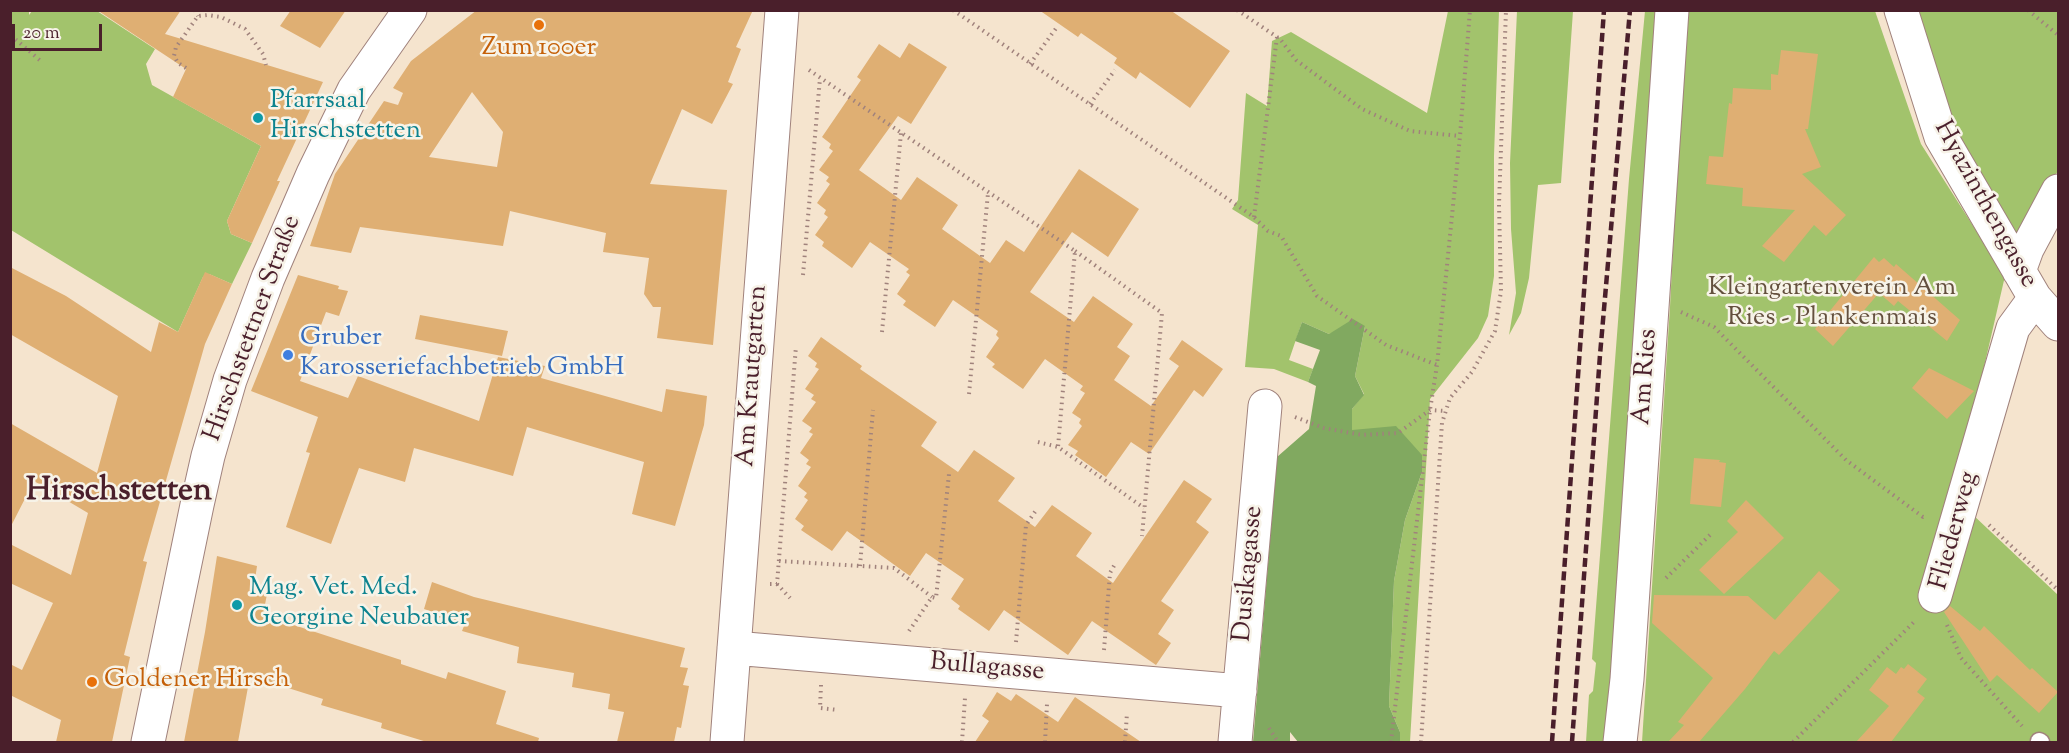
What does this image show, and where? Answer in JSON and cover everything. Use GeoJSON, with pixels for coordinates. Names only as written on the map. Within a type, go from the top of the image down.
{"type":"FeatureCollection","features":[{"type":"Feature","properties":{"kind":"street","name":"Hirschstettner Straße"},"geometry":{"type":"LineString","coordinates":[[148,742],[196,505],[230,380],[268,278],[323,153],[354,90],[410,10]]}},
{"type":"Feature","properties":{"kind":"street","name":"Am Krautgarten"},"geometry":{"type":"LineString","coordinates":[[727,742],[782,10]]}},
{"type":"Feature","properties":{"kind":"street","name":"Am Ries"},"geometry":{"type":"LineString","coordinates":[[1620,742],[1627,679],[1672,10]]}},
{"type":"Feature","properties":{"kind":"street","name":"Hyazinthengasse"},"geometry":{"type":"LineString","coordinates":[[1901,10],[1941,137],[2027,284],[2058,324]]}},
{"type":"Feature","properties":{"kind":"street","name":"Fliederweg"},"geometry":{"type":"LineString","coordinates":[[1925,608],[1964,502],[2027,284],[2027,249],[2058,191]]}},
{"type":"Feature","properties":{"kind":"street","name":"Dusikagasse"},"geometry":{"type":"LineString","coordinates":[[1235,742],[1265,406]]}},
{"type":"Feature","properties":{"kind":"street","name":"Bullagasse"},"geometry":{"type":"LineString","coordinates":[[734,648],[1240,691]]}},
{"type":"Feature","properties":{"kind":"path"},"geometry":{"type":"LineString","coordinates":[[195,10],[198,16]]}},
{"type":"Feature","properties":{"kind":"path"},"geometry":{"type":"LineString","coordinates":[[1238,10],[1277,37],[1296,60],[1362,109],[1410,131],[1460,136]]}},
{"type":"Feature","properties":{"kind":"path"},"geometry":{"type":"LineString","coordinates":[[1391,742],[1437,365],[1470,10]]}},
{"type":"Feature","properties":{"kind":"path"},"geometry":{"type":"LineString","coordinates":[[1421,742],[1442,423],[1450,398],[1472,372],[1495,331],[1501,291],[1499,204],[1506,10]]}},
{"type":"Feature","properties":{"kind":"path"},"geometry":{"type":"LineString","coordinates":[[2028,10],[2058,35]]}},
{"type":"Feature","properties":{"kind":"path"},"geometry":{"type":"LineString","coordinates":[[957,12],[1254,217],[1268,231],[1281,236],[1317,296],[1386,345],[1437,365]]}},
{"type":"Feature","properties":{"kind":"path"},"geometry":{"type":"LineString","coordinates":[[186,68],[178,63],[174,56],[182,36],[198,16],[208,15],[221,17],[245,29],[263,54],[266,65]]}},
{"type":"Feature","properties":{"kind":"path"},"geometry":{"type":"LineString","coordinates":[[1030,64],[1058,27]]}},
{"type":"Feature","properties":{"kind":"path"},"geometry":{"type":"LineString","coordinates":[[10,29],[14,38],[42,62]]}},
{"type":"Feature","properties":{"kind":"path"},"geometry":{"type":"LineString","coordinates":[[1254,217],[1277,37]]}},
{"type":"Feature","properties":{"kind":"path"},"geometry":{"type":"LineString","coordinates":[[806,68],[1075,251],[1162,314],[1142,536]]}},
{"type":"Feature","properties":{"kind":"path"},"geometry":{"type":"LineString","coordinates":[[1090,104],[1115,70]]}},
{"type":"Feature","properties":{"kind":"path"},"geometry":{"type":"LineString","coordinates":[[803,276],[820,78]]}},
{"type":"Feature","properties":{"kind":"path"},"geometry":{"type":"LineString","coordinates":[[882,332],[901,133]]}},
{"type":"Feature","properties":{"kind":"path"},"geometry":{"type":"LineString","coordinates":[[969,394],[988,193]]}},
{"type":"Feature","properties":{"kind":"path"},"geometry":{"type":"LineString","coordinates":[[1058,447],[1075,251]]}},
{"type":"Feature","properties":{"kind":"path"},"geometry":{"type":"LineString","coordinates":[[1653,299],[1714,327],[1846,460],[1923,517],[1964,502],[2058,590]]}},
{"type":"Feature","properties":{"kind":"path"},"geometry":{"type":"LineString","coordinates":[[777,584],[796,346]]}},
{"type":"Feature","properties":{"kind":"path"},"geometry":{"type":"LineString","coordinates":[[1265,406],[1324,428],[1362,435],[1398,433],[1430,410],[1446,411]]}},
{"type":"Feature","properties":{"kind":"path"},"geometry":{"type":"LineString","coordinates":[[860,566],[873,410]]}},
{"type":"Feature","properties":{"kind":"path"},"geometry":{"type":"LineString","coordinates":[[1038,442],[1058,447],[1144,509]]}},
{"type":"Feature","properties":{"kind":"path"},"geometry":{"type":"LineString","coordinates":[[905,636],[932,597],[936,598],[949,474]]}},
{"type":"Feature","properties":{"kind":"path"},"geometry":{"type":"LineString","coordinates":[[1015,647],[1026,525],[1037,510]]}},
{"type":"Feature","properties":{"kind":"path"},"geometry":{"type":"LineString","coordinates":[[1633,578],[1666,578],[1713,532]]}},
{"type":"Feature","properties":{"kind":"path"},"geometry":{"type":"LineString","coordinates":[[779,561],[894,568],[932,597]]}},
{"type":"Feature","properties":{"kind":"path"},"geometry":{"type":"LineString","coordinates":[[1104,654],[1110,573],[1115,564]]}},
{"type":"Feature","properties":{"kind":"path"},"geometry":{"type":"LineString","coordinates":[[766,584],[777,584],[790,598]]}},
{"type":"Feature","properties":{"kind":"path","name":"Fliederweg"},"geometry":{"type":"LineString","coordinates":[[1793,742],[1925,608],[1961,658],[2024,729],[2040,742]]}},
{"type":"Feature","properties":{"kind":"path"},"geometry":{"type":"LineString","coordinates":[[822,680],[820,708],[838,710]]}},
{"type":"Feature","properties":{"kind":"path"},"geometry":{"type":"LineString","coordinates":[[962,742],[965,692]]}},
{"type":"Feature","properties":{"kind":"path"},"geometry":{"type":"LineString","coordinates":[[1045,742],[1047,700]]}},
{"type":"Feature","properties":{"kind":"path"},"geometry":{"type":"LineString","coordinates":[[1125,742],[1128,707]]}},
{"type":"Feature","properties":{"kind":"green space"},"geometry":{"type":"Polygon","coordinates":[[[10,11],[29,11],[29,15],[32,11],[97,11],[155,49],[146,64],[152,85],[261,146],[227,221],[231,234],[252,243],[232,284],[209,274],[203,277],[178,332],[11,230],[10,11]]]}},
{"type":"Feature","properties":{"kind":"green space"},"geometry":{"type":"Polygon","coordinates":[[[1448,11],[1499,11],[1494,156],[1494,276],[1488,316],[1478,338],[1430,399],[1410,742],[1400,742],[1400,732],[1389,706],[1394,581],[1405,520],[1422,472],[1352,430],[1352,409],[1364,394],[1355,376],[1365,326],[1329,334],[1302,322],[1289,360],[1313,369],[1308,382],[1274,369],[1245,367],[1258,225],[1232,209],[1238,200],[1246,93],[1267,106],[1272,41],[1291,32],[1427,113],[1448,11]]]}},
{"type":"Feature","properties":{"kind":"green space"},"geometry":{"type":"Polygon","coordinates":[[[1517,11],[1573,11],[1561,183],[1538,185],[1529,278],[1521,313],[1509,335],[1516,293],[1511,229],[1510,163],[1517,11]]]}},
{"type":"Feature","properties":{"kind":"green space"},"geometry":{"type":"Polygon","coordinates":[[[1645,11],[1667,11],[1613,742],[1586,742],[1589,695],[1593,691],[1596,663],[1592,659],[1629,179],[1645,11]]]}},
{"type":"Feature","properties":{"kind":"green space","name":"Kleingartenverein Am Ries - Plankenmais"},"geometry":{"type":"Polygon","coordinates":[[[1685,11],[1875,11],[1921,144],[2005,276],[1954,497],[2058,595],[2058,742],[2050,742],[2038,732],[2030,742],[1642,742],[1670,307],[1685,11]]]}},
{"type":"Feature","properties":{"kind":"green space"},"geometry":{"type":"Polygon","coordinates":[[[1906,11],[2058,11],[2058,171],[2013,240],[1933,87],[1906,11]]]}},
{"type":"Feature","properties":{"kind":"green space"},"geometry":{"type":"Polygon","coordinates":[[[1353,319],[1365,326],[1355,376],[1364,395],[1352,409],[1352,430],[1396,426],[1422,455],[1422,472],[1405,520],[1394,581],[1389,706],[1400,732],[1400,742],[1298,742],[1290,732],[1290,742],[1253,742],[1277,457],[1309,429],[1316,386],[1308,382],[1320,350],[1295,341],[1302,322],[1329,334],[1353,319]]]}},
{"type":"Feature","properties":{"kind":"building","name":"Pfarrsaal Hirschstetten"},"geometry":{"type":"Polygon","coordinates":[[[97,10],[181,10],[165,34],[323,82],[277,181],[280,181],[252,243],[231,234],[227,221],[261,146],[173,97],[186,69],[97,10]]]}},
{"type":"Feature","properties":{"kind":"building"},"geometry":{"type":"Polygon","coordinates":[[[291,10],[346,10],[320,48],[280,26],[291,10]]]}},
{"type":"Feature","properties":{"kind":"building"},"geometry":{"type":"Polygon","coordinates":[[[477,10],[753,10],[736,47],[741,49],[728,82],[733,84],[712,124],[682,109],[650,184],[727,190],[713,345],[657,338],[661,307],[653,307],[644,294],[649,258],[603,252],[606,233],[510,211],[503,246],[360,227],[351,253],[310,246],[335,174],[384,101],[398,105],[403,93],[393,88],[411,61],[477,10]],[[472,92],[429,157],[497,167],[503,132],[472,92]]]}},
{"type":"Feature","properties":{"kind":"building"},"geometry":{"type":"Polygon","coordinates":[[[1039,10],[1170,10],[1230,51],[1190,108],[1140,72],[1136,79],[1114,63],[1117,58],[1081,33],[1078,37],[1039,10]]]}},
{"type":"Feature","properties":{"kind":"building"},"geometry":{"type":"Polygon","coordinates":[[[909,43],[947,67],[911,124],[898,116],[859,170],[901,200],[917,177],[958,205],[942,229],[990,263],[1006,240],[1024,252],[1079,169],[1139,209],[1108,257],[1072,232],[1030,292],[1074,322],[1093,296],[1133,324],[1117,347],[1130,356],[1114,380],[1151,406],[1179,366],[1169,359],[1182,340],[1223,369],[1203,397],[1194,390],[1149,454],[1131,442],[1106,477],[1075,455],[1078,451],[1068,445],[1082,426],[1079,423],[1081,419],[1072,413],[1085,393],[1080,390],[1083,386],[1045,359],[1023,389],[992,367],[995,364],[986,357],[999,338],[996,335],[998,331],[953,300],[935,327],[903,305],[906,301],[897,294],[910,275],[906,272],[909,269],[870,242],[852,268],[822,246],[824,242],[815,235],[828,217],[824,214],[826,210],[817,203],[830,184],[826,181],[829,177],[819,170],[833,151],[829,148],[831,144],[822,137],[861,80],[857,77],[879,44],[900,58],[909,43]]]}},
{"type":"Feature","properties":{"kind":"building"},"geometry":{"type":"Polygon","coordinates":[[[1781,50],[1818,54],[1808,129],[1805,129],[1821,167],[1802,174],[1846,215],[1826,236],[1814,225],[1784,262],[1762,246],[1795,210],[1742,206],[1743,188],[1706,184],[1709,156],[1723,157],[1729,103],[1732,104],[1733,88],[1771,90],[1771,74],[1778,75],[1781,50]]]}},
{"type":"Feature","properties":{"kind":"building"},"geometry":{"type":"Polygon","coordinates":[[[1874,257],[1879,262],[1884,258],[1894,267],[1896,264],[1960,320],[1947,341],[1898,301],[1894,306],[1879,293],[1833,346],[1815,329],[1874,257]]]}},
{"type":"Feature","properties":{"kind":"building"},"geometry":{"type":"Polygon","coordinates":[[[10,267],[66,296],[151,352],[159,322],[178,332],[205,272],[232,284],[205,344],[143,561],[147,562],[124,655],[130,657],[112,742],[56,742],[61,720],[10,695],[10,664],[22,670],[53,603],[10,583],[10,544],[71,575],[88,513],[34,481],[10,528],[10,423],[97,473],[118,396],[10,334],[10,267]]]}},
{"type":"Feature","properties":{"kind":"building"},"geometry":{"type":"Polygon","coordinates":[[[298,275],[339,286],[338,289],[348,291],[339,316],[326,312],[300,381],[348,398],[358,376],[479,421],[498,357],[545,366],[541,378],[662,412],[666,389],[707,396],[704,425],[675,526],[632,514],[644,462],[527,427],[513,476],[414,448],[405,482],[359,468],[331,544],[286,527],[310,453],[306,452],[318,417],[251,391],[298,275]]]}},
{"type":"Feature","properties":{"kind":"building"},"geometry":{"type":"Polygon","coordinates":[[[420,315],[508,331],[502,356],[415,339],[420,315]]]}},
{"type":"Feature","properties":{"kind":"building"},"geometry":{"type":"Polygon","coordinates":[[[821,337],[862,366],[860,369],[937,422],[921,446],[958,472],[974,450],[1015,478],[998,501],[1035,527],[1052,505],[1092,533],[1076,556],[1113,583],[1184,480],[1212,499],[1196,522],[1209,532],[1161,601],[1174,610],[1158,634],[1171,643],[1156,665],[1092,621],[1068,655],[1004,610],[989,631],[958,609],[960,606],[951,599],[964,579],[926,553],[910,576],[847,531],[832,551],[801,530],[804,526],[795,519],[808,500],[804,497],[807,493],[798,486],[811,467],[806,464],[809,460],[800,453],[813,434],[809,432],[812,428],[802,421],[816,402],[811,399],[814,395],[805,389],[819,369],[815,367],[817,363],[808,356],[821,337]]]}},
{"type":"Feature","properties":{"kind":"building"},"geometry":{"type":"Polygon","coordinates":[[[1929,368],[1974,391],[1947,419],[1912,388],[1929,368]]]}},
{"type":"Feature","properties":{"kind":"building"},"geometry":{"type":"Polygon","coordinates":[[[1694,458],[1720,460],[1719,462],[1726,463],[1721,507],[1690,504],[1694,458]]]}},
{"type":"Feature","properties":{"kind":"building"},"geometry":{"type":"Polygon","coordinates":[[[1746,500],[1784,538],[1724,594],[1699,570],[1738,532],[1727,521],[1746,500]]]}},
{"type":"Feature","properties":{"kind":"building"},"geometry":{"type":"Polygon","coordinates":[[[217,556],[257,566],[253,593],[267,594],[263,615],[401,660],[401,664],[446,679],[448,672],[506,691],[496,724],[539,738],[538,742],[427,742],[381,728],[382,723],[321,705],[323,699],[250,676],[238,742],[184,742],[217,556]]]}},
{"type":"Feature","properties":{"kind":"building"},"geometry":{"type":"Polygon","coordinates":[[[1819,571],[1840,590],[1779,655],[1774,651],[1699,742],[1668,742],[1684,725],[1678,722],[1713,678],[1652,623],[1654,595],[1748,596],[1775,620],[1819,571]]]}},
{"type":"Feature","properties":{"kind":"building"},"geometry":{"type":"Polygon","coordinates":[[[432,582],[474,597],[685,648],[680,667],[688,668],[683,685],[689,686],[681,728],[677,727],[674,742],[617,742],[624,712],[608,709],[610,694],[572,687],[574,673],[517,663],[519,647],[462,631],[464,626],[432,615],[433,612],[424,609],[432,582]]]}},
{"type":"Feature","properties":{"kind":"building"},"geometry":{"type":"Polygon","coordinates":[[[1950,606],[1980,631],[1984,626],[2030,670],[2032,668],[2058,692],[2039,713],[1997,675],[1990,682],[1944,612],[1950,606]]]}},
{"type":"Feature","properties":{"kind":"building"},"geometry":{"type":"Polygon","coordinates":[[[1908,664],[1927,679],[1917,692],[1925,698],[1891,742],[1856,742],[1889,706],[1869,690],[1887,667],[1896,674],[1901,667],[1904,669],[1908,664]]]}},
{"type":"Feature","properties":{"kind":"building"},"geometry":{"type":"Polygon","coordinates":[[[997,692],[1011,701],[1016,694],[1058,722],[1075,697],[1141,742],[975,742],[989,721],[982,716],[997,692]]]}},
{"type":"Feature","properties":{"kind":"railway"},"geometry":{"type":"LineString","coordinates":[[1552,742],[1604,10]]}},
{"type":"Feature","properties":{"kind":"railway"},"geometry":{"type":"LineString","coordinates":[[1572,742],[1600,355],[1630,10]]}},
{"type":"Feature","properties":{"kind":"place","name":"Zum 100er"},"geometry":{"type":"Point","coordinates":[539,25]}},
{"type":"Feature","properties":{"kind":"place","name":"Pfarrsaal Hirschstetten"},"geometry":{"type":"Point","coordinates":[258,118]}},
{"type":"Feature","properties":{"kind":"place","name":"Gruber Karosseriefachbetrieb GmbH"},"geometry":{"type":"Point","coordinates":[288,355]}},
{"type":"Feature","properties":{"kind":"place","name":"Mag. Vet. Med. Georgine Neubauer"},"geometry":{"type":"Point","coordinates":[237,605]}},
{"type":"Feature","properties":{"kind":"place","name":"Goldener Hirsch"},"geometry":{"type":"Point","coordinates":[92,682]}},
{"type":"Feature","properties":{"kind":"district","name":"Hirschstetten"},"geometry":{"type":"Point","coordinates":[119,494]}}]}
